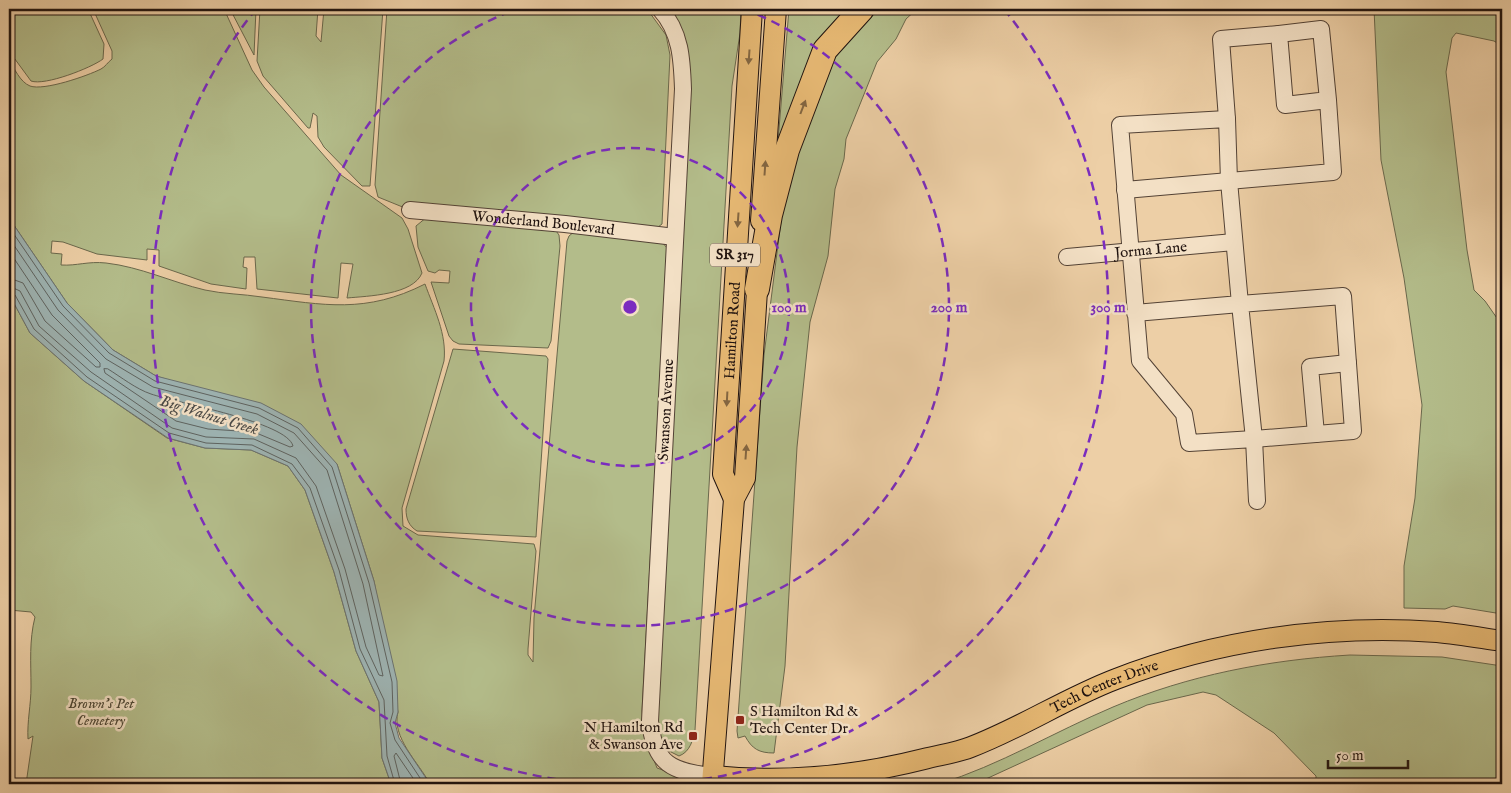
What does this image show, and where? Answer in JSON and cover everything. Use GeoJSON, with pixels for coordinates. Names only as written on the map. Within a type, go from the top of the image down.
{"type":"FeatureCollection","features":[{"type":"Feature","properties":{"kind":"highway"},"geometry":{"type":"LineString","coordinates":[[757,289],[770,215],[787,150],[825,50],[862,9]]}},
{"type":"Feature","properties":{"kind":"main road","name":"Hamilton Road"},"geometry":{"type":"LineString","coordinates":[[734,499],[722,474],[752,9]]}},
{"type":"Feature","properties":{"kind":"main road","name":"Hamilton Road"},"geometry":{"type":"LineString","coordinates":[[713,780],[734,499],[745,478],[776,9]]}},
{"type":"Feature","properties":{"kind":"main road","name":"Tech Center Drive"},"geometry":{"type":"LineString","coordinates":[[713,780],[833,777],[887,768],[970,747],[1124,676],[1192,656],[1287,635],[1369,631],[1437,632],[1502,641]]}},
{"type":"Feature","properties":{"kind":"street","name":"Swanson Avenue"},"geometry":{"type":"LineString","coordinates":[[660,9],[676,34],[681,54],[683,89],[650,721],[652,741],[665,763],[713,780]]}},
{"type":"Feature","properties":{"kind":"street"},"geometry":{"type":"LineString","coordinates":[[1125,190],[1228,181],[1333,172],[1321,29],[1222,39],[1227,119],[1228,181],[1254,439],[1257,501]]}},
{"type":"Feature","properties":{"kind":"street"},"geometry":{"type":"LineString","coordinates":[[1279,34],[1285,104],[1328,100]]}},
{"type":"Feature","properties":{"kind":"street"},"geometry":{"type":"LineString","coordinates":[[1135,313],[1343,296],[1353,431],[1189,443],[1184,414],[1140,361],[1135,313],[1120,125],[1227,119]]}},
{"type":"Feature","properties":{"kind":"street","name":"Wonderland Boulevard"},"geometry":{"type":"LineString","coordinates":[[410,210],[564,224],[675,237]]}},
{"type":"Feature","properties":{"kind":"street","name":"Jorma Lane"},"geometry":{"type":"LineString","coordinates":[[1067,257],[1234,242]]}},
{"type":"Feature","properties":{"kind":"street"},"geometry":{"type":"LineString","coordinates":[[1316,434],[1310,367],[1348,363]]}},
{"type":"Feature","properties":{"kind":"green space"},"geometry":{"type":"Polygon","coordinates":[[[9,9],[88,9],[104,44],[103,59],[57,79],[38,82],[31,81],[9,51],[9,9]]]}},
{"type":"Feature","properties":{"kind":"green space"},"geometry":{"type":"Polygon","coordinates":[[[93,9],[224,9],[252,70],[264,87],[341,175],[402,218],[408,229],[422,273],[417,280],[400,290],[378,295],[347,298],[353,264],[341,263],[338,298],[257,289],[255,257],[244,257],[243,267],[247,268],[246,289],[211,284],[159,266],[159,250],[147,249],[147,260],[97,254],[63,242],[52,241],[51,253],[62,254],[61,265],[106,263],[119,265],[192,287],[305,303],[345,305],[383,300],[404,294],[425,284],[442,331],[444,361],[402,508],[403,526],[418,535],[534,544],[536,551],[528,649],[528,655],[533,662],[534,618],[567,241],[569,236],[575,231],[662,242],[667,248],[642,711],[644,734],[657,768],[674,774],[684,784],[430,784],[407,750],[398,731],[398,712],[374,581],[337,464],[195,388],[156,376],[113,350],[67,303],[9,218],[9,59],[23,81],[30,86],[36,87],[66,82],[101,69],[112,59],[112,51],[93,9]]]}},
{"type":"Feature","properties":{"kind":"green space"},"geometry":{"type":"Polygon","coordinates":[[[230,9],[256,9],[254,55],[230,9]]]}},
{"type":"Feature","properties":{"kind":"green space"},"geometry":{"type":"Polygon","coordinates":[[[260,9],[318,9],[316,36],[321,42],[324,9],[383,9],[370,186],[362,186],[324,147],[318,137],[317,116],[313,113],[310,128],[308,128],[263,76],[257,61],[260,9]]]}},
{"type":"Feature","properties":{"kind":"green space"},"geometry":{"type":"Polygon","coordinates":[[[387,9],[647,9],[666,35],[670,55],[662,224],[654,230],[405,208],[378,197],[375,185],[387,9]]]}},
{"type":"Feature","properties":{"kind":"green space"},"geometry":{"type":"Polygon","coordinates":[[[668,9],[741,9],[740,33],[732,86],[695,730],[688,749],[679,756],[665,749],[654,727],[688,79],[668,9]]]}},
{"type":"Feature","properties":{"kind":"green space"},"geometry":{"type":"Polygon","coordinates":[[[789,9],[844,9],[825,37],[778,141],[789,9]]]}},
{"type":"Feature","properties":{"kind":"green space"},"geometry":{"type":"Polygon","coordinates":[[[863,9],[917,9],[906,19],[896,39],[877,62],[846,139],[844,159],[835,189],[828,256],[810,322],[797,447],[785,666],[774,753],[769,753],[756,749],[745,736],[738,738],[737,731],[764,355],[787,174],[818,79],[863,9]]]}},
{"type":"Feature","properties":{"kind":"green space"},"geometry":{"type":"Polygon","coordinates":[[[1374,9],[1502,9],[1502,46],[1494,41],[1456,33],[1452,38],[1446,72],[1467,250],[1474,290],[1485,301],[1499,321],[1502,345],[1502,614],[1453,606],[1445,609],[1404,608],[1404,566],[1415,498],[1422,405],[1404,278],[1381,160],[1374,9]]]}},
{"type":"Feature","properties":{"kind":"green space"},"geometry":{"type":"Polygon","coordinates":[[[427,217],[554,228],[559,235],[560,246],[551,341],[548,348],[459,344],[453,341],[449,336],[431,282],[449,283],[450,271],[439,270],[435,273],[428,271],[418,247],[416,226],[427,217]]]}},
{"type":"Feature","properties":{"kind":"green space","name":"Brown's Pet Cemetery"},"geometry":{"type":"Polygon","coordinates":[[[9,294],[30,333],[84,381],[167,438],[205,448],[251,450],[288,466],[305,490],[334,572],[356,651],[379,702],[382,758],[391,784],[26,784],[33,736],[28,739],[31,694],[31,643],[35,617],[31,612],[9,610],[9,294]]]}},
{"type":"Feature","properties":{"kind":"green space"},"geometry":{"type":"Polygon","coordinates":[[[453,349],[546,356],[548,359],[536,537],[417,531],[408,522],[406,509],[453,349]]]}},
{"type":"Feature","properties":{"kind":"green space"},"geometry":{"type":"Polygon","coordinates":[[[1350,655],[1442,657],[1502,666],[1502,784],[1316,784],[1316,776],[1274,733],[1216,695],[1203,692],[1147,705],[975,784],[939,784],[1005,758],[1113,707],[1171,686],[1259,665],[1350,655]]]}},
{"type":"Feature","properties":{"kind":"water","name":"Big Walnut Creek"},"geometry":{"type":"Polygon","coordinates":[[[9,218],[67,303],[113,350],[156,376],[261,403],[301,424],[337,464],[374,581],[397,681],[398,712],[395,723],[399,738],[430,784],[391,784],[382,758],[379,702],[356,651],[334,572],[305,490],[288,466],[251,450],[205,448],[168,438],[84,381],[30,333],[9,294],[9,218]]]}},
{"type":"Feature","properties":{"kind":"place","name":"S Hamilton Rd & Tech Center Dr"},"geometry":{"type":"Point","coordinates":[740,720]}},
{"type":"Feature","properties":{"kind":"place","name":"N Hamilton Rd & Swanson Ave"},"geometry":{"type":"Point","coordinates":[693,736]}}]}
